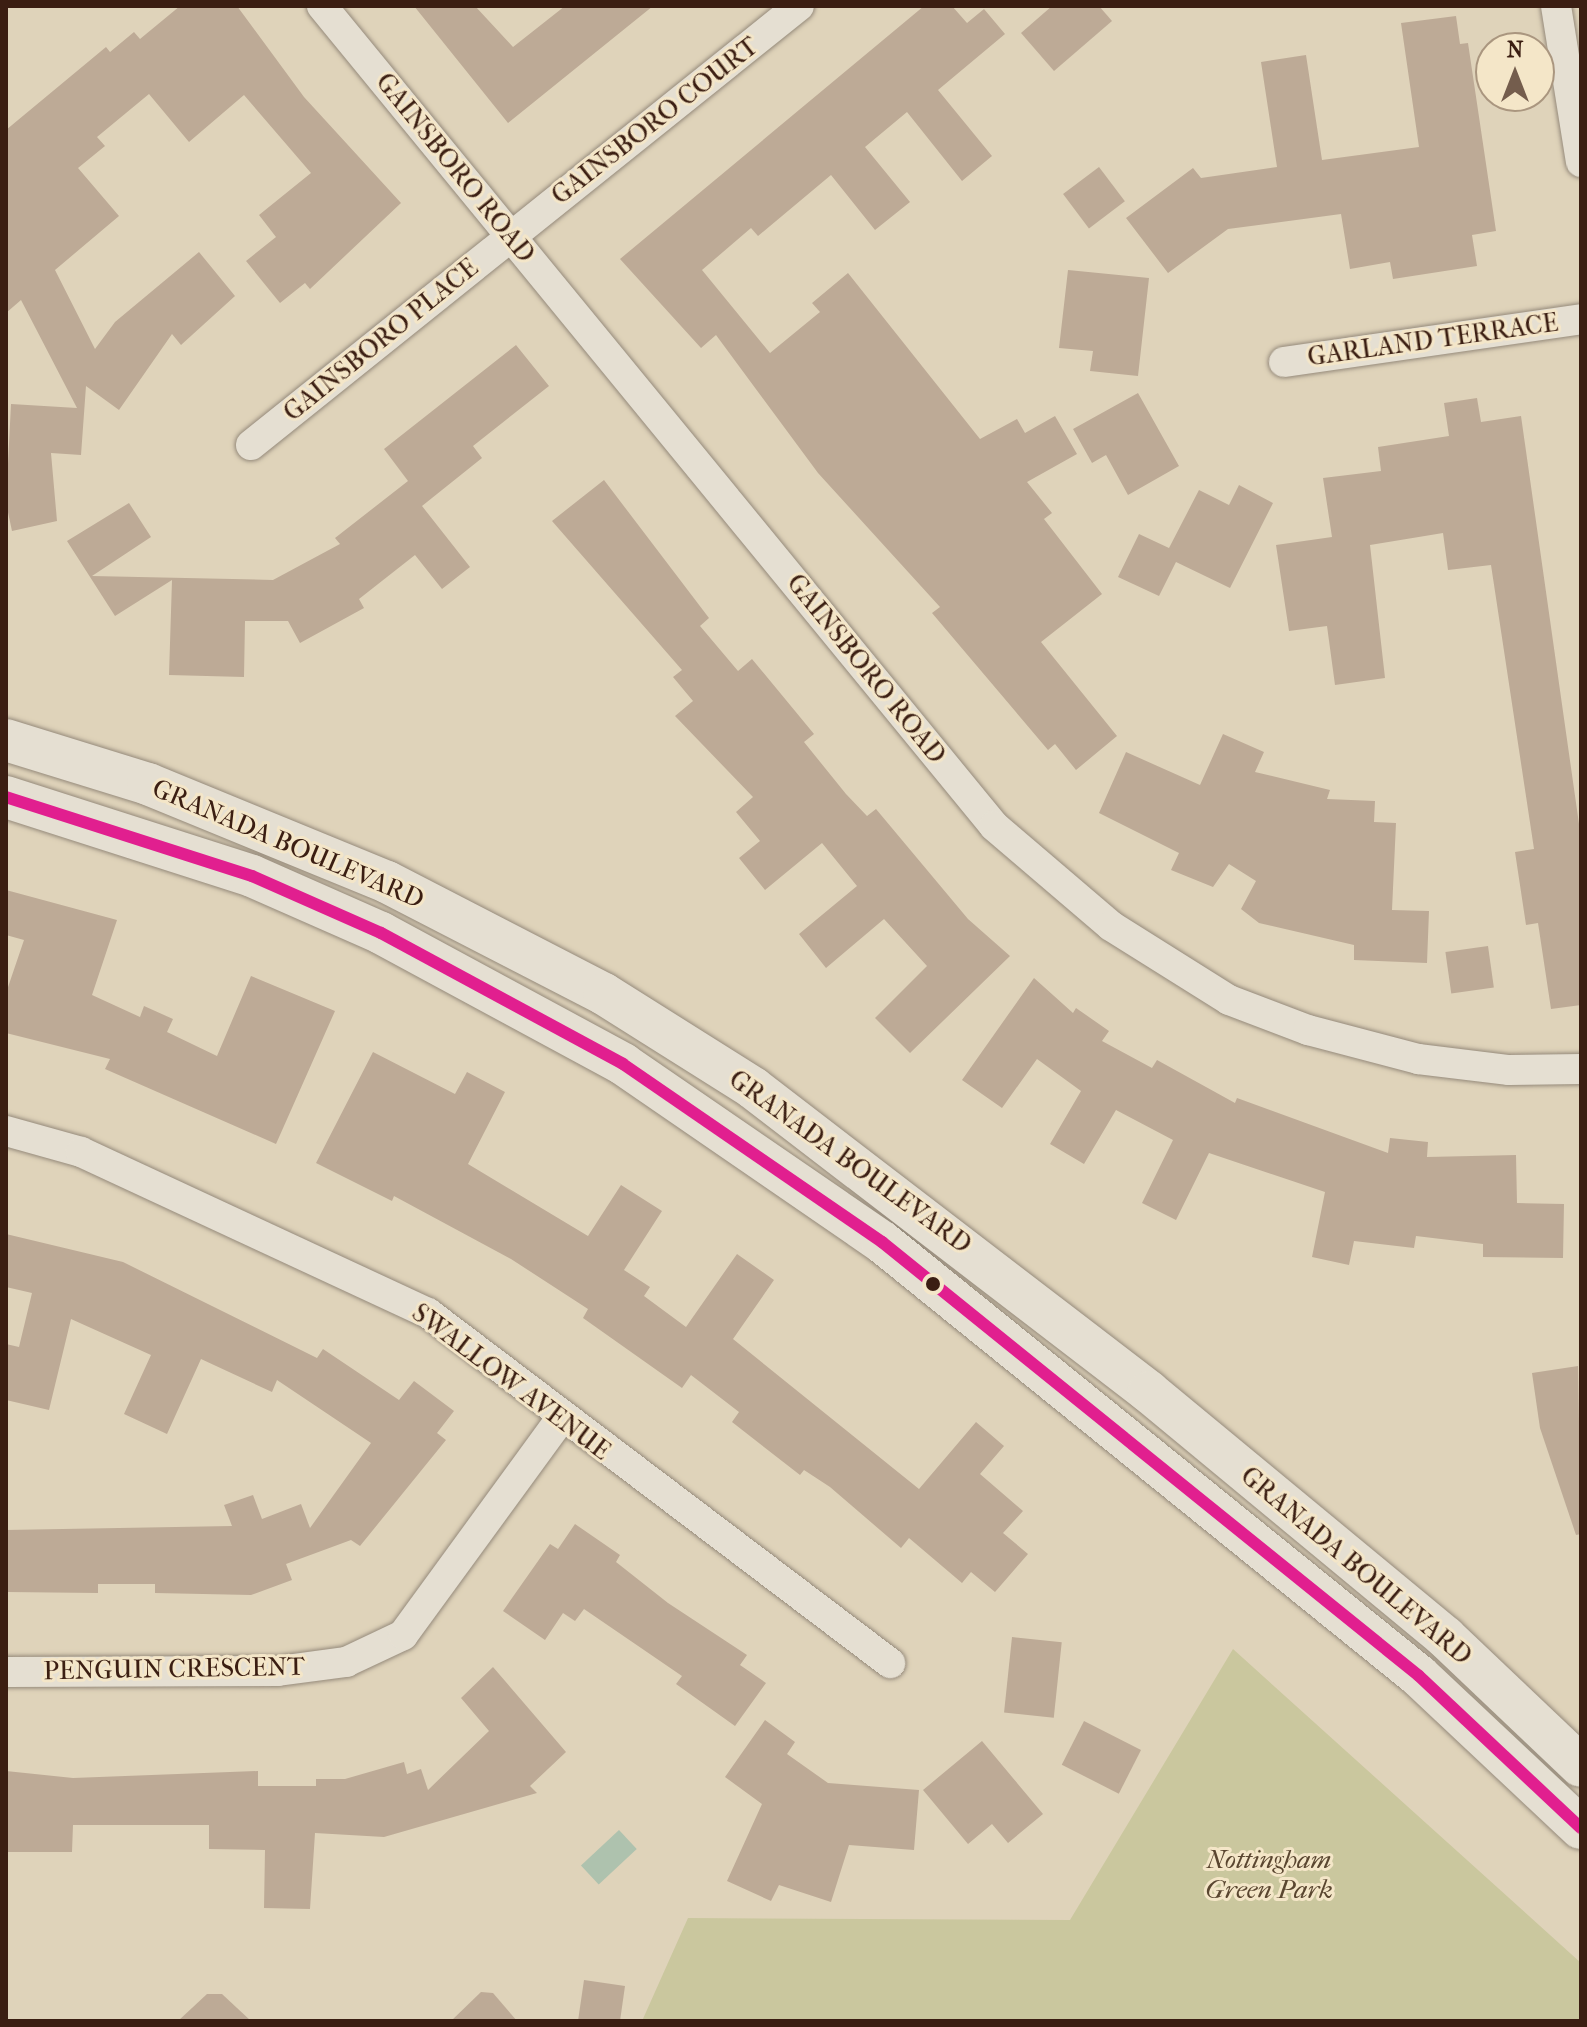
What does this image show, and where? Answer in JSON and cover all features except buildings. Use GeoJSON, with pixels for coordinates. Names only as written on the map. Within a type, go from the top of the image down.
{"type":"FeatureCollection","features":[{"type":"Feature","properties":{"kind":"main road","name":"GRANADA BOULEVARD"},"geometry":{"type":"LineString","coordinates":[[6,740],[148,784],[387,882],[604,994],[753,1088],[1149,1392],[1445,1637],[1581,1766]]}},
{"type":"Feature","properties":{"kind":"main road","name":"GRANADA BOULEVARD"},"geometry":{"type":"LineString","coordinates":[[6,797],[252,876],[381,933],[623,1064],[800,1182],[965,1309],[1419,1676],[1581,1828]]}},
{"type":"Feature","properties":{"kind":"street","name":"GAINSBORO ROAD"},"geometry":{"type":"LineString","coordinates":[[322,6],[994,826],[1111,926],[1229,1000],[1308,1030],[1418,1059],[1509,1070],[1581,1069]]}},
{"type":"Feature","properties":{"kind":"street","name":"GAINSBORO COURT"},"geometry":{"type":"LineString","coordinates":[[510,235],[799,6]]}},
{"type":"Feature","properties":{"kind":"street"},"geometry":{"type":"LineString","coordinates":[[1556,6],[1581,162]]}},
{"type":"Feature","properties":{"kind":"street","name":"GAINSBORO PLACE"},"geometry":{"type":"LineString","coordinates":[[251,445],[510,235]]}},
{"type":"Feature","properties":{"kind":"street","name":"GARLAND TERRACE"},"geometry":{"type":"LineString","coordinates":[[1284,362],[1581,319]]}},
{"type":"Feature","properties":{"kind":"street","name":"SWALLOW AVENUE"},"geometry":{"type":"LineString","coordinates":[[6,1131],[81,1152],[428,1313],[561,1418],[890,1663]]}},
{"type":"Feature","properties":{"kind":"street","name":"PENGUIN CRESCENT"},"geometry":{"type":"LineString","coordinates":[[6,1672],[278,1671],[346,1662],[403,1635],[561,1418]]}},
{"type":"Feature","properties":{"kind":"green space","name":"Nottingham Green Park"},"geometry":{"type":"Polygon","coordinates":[[[1233,1649],[1581,1963],[1581,2021],[642,2021],[688,1918],[1070,1920],[1233,1649]]]}},
{"type":"Feature","properties":{"kind":"shaded area"},"geometry":{"type":"Polygon","coordinates":[[[619,1830],[637,1849],[599,1884],[581,1865],[619,1830]]]}},
{"type":"Feature","properties":{"kind":"transit line"},"geometry":{"type":"LineString","coordinates":[[6,797],[252,876],[381,933],[623,1064],[882,1242],[1419,1676],[1581,1828]]}}]}
